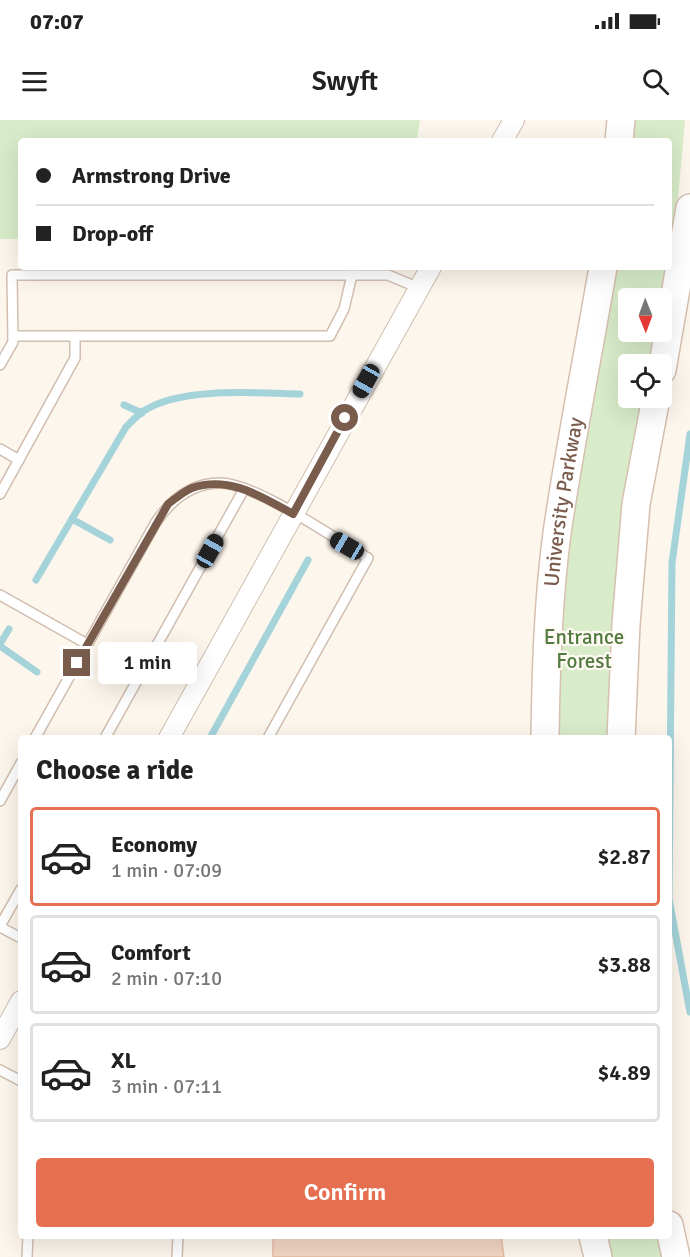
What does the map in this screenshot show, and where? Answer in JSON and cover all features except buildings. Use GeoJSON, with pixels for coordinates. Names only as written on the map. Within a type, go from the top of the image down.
{"type":"FeatureCollection","features":[{"type":"Feature","properties":{"kind":"street"},"geometry":{"type":"LineString","coordinates":[[504,138],[514,120]]}},
{"type":"Feature","properties":{"kind":"street"},"geometry":{"type":"LineString","coordinates":[[619,138],[621,120]]}},
{"type":"Feature","properties":{"kind":"street"},"geometry":{"type":"LineString","coordinates":[[665,354],[690,208]]}},
{"type":"Feature","properties":{"kind":"street"},"geometry":{"type":"LineString","coordinates":[[171,735],[429,270]]}},
{"type":"Feature","properties":{"kind":"street","name":"University Parkway"},"geometry":{"type":"LineString","coordinates":[[545,735],[546,651],[557,535],[579,396],[602,270]]}},
{"type":"Feature","properties":{"kind":"street"},"geometry":{"type":"LineString","coordinates":[[621,735],[626,624],[636,504],[654,408]]}},
{"type":"Feature","properties":{"kind":"street"},"geometry":{"type":"LineString","coordinates":[[0,1039],[18,1006]]}},
{"type":"Feature","properties":{"kind":"street"},"geometry":{"type":"LineString","coordinates":[[594,1239],[598,1257]]}},
{"type":"Feature","properties":{"kind":"street"},"geometry":{"type":"LineString","coordinates":[[672,1239],[676,1257]]}},
{"type":"Feature","properties":{"kind":"lane"},"geometry":{"type":"LineString","coordinates":[[0,365],[13,336],[12,275],[388,275],[419,288]]}},
{"type":"Feature","properties":{"kind":"lane"},"geometry":{"type":"LineString","coordinates":[[13,336],[330,336],[344,309],[352,275]]}},
{"type":"Feature","properties":{"kind":"lane"},"geometry":{"type":"LineString","coordinates":[[0,494],[75,358],[75,336]]}},
{"type":"Feature","properties":{"kind":"lane"},"geometry":{"type":"LineString","coordinates":[[0,449],[19,460]]}},
{"type":"Feature","properties":{"kind":"lane"},"geometry":{"type":"LineString","coordinates":[[37,735],[168,504],[191,488],[220,483],[244,489],[293,514],[368,558],[270,735]]}},
{"type":"Feature","properties":{"kind":"lane"},"geometry":{"type":"LineString","coordinates":[[107,735],[244,489]]}},
{"type":"Feature","properties":{"kind":"lane"},"geometry":{"type":"LineString","coordinates":[[0,595],[87,644]]}},
{"type":"Feature","properties":{"kind":"lane"},"geometry":{"type":"LineString","coordinates":[[0,801],[18,768]]}},
{"type":"Feature","properties":{"kind":"lane"},"geometry":{"type":"LineString","coordinates":[[18,894],[0,927],[18,936]]}},
{"type":"Feature","properties":{"kind":"lane"},"geometry":{"type":"LineString","coordinates":[[0,1070],[18,1079]]}},
{"type":"Feature","properties":{"kind":"lane"},"geometry":{"type":"LineString","coordinates":[[27,1257],[28,1239]]}},
{"type":"Feature","properties":{"kind":"lane"},"geometry":{"type":"LineString","coordinates":[[177,1257],[178,1239]]}},
{"type":"Feature","properties":{"kind":"green space"},"geometry":{"type":"Polygon","coordinates":[[[0,120],[420,120],[417,138],[18,138],[18,239],[0,239],[0,120]]]}},
{"type":"Feature","properties":{"kind":"green space","name":"Entrance Forest"},"geometry":{"type":"Polygon","coordinates":[[[630,120],[685,120],[672,254],[672,138],[628,138],[630,120]]]}},
{"type":"Feature","properties":{"kind":"green space","name":"Entrance Forest"},"geometry":{"type":"Polygon","coordinates":[[[612,270],[669,270],[666,288],[618,288],[618,342],[656,342],[654,354],[618,354],[618,408],[644,408],[621,567],[613,651],[610,735],[557,735],[557,649],[576,484],[612,270]]]}},
{"type":"Feature","properties":{"kind":"green space"},"geometry":{"type":"Polygon","coordinates":[[[608,1239],[660,1239],[663,1257],[612,1257],[608,1239]]]}},
{"type":"Feature","properties":{"kind":"waterway"},"geometry":{"type":"LineString","coordinates":[[36,580],[126,427],[141,413],[162,402],[201,394],[300,394]]}},
{"type":"Feature","properties":{"kind":"waterway"},"geometry":{"type":"LineString","coordinates":[[124,405],[142,413]]}},
{"type":"Feature","properties":{"kind":"waterway"},"geometry":{"type":"LineString","coordinates":[[670,735],[672,563],[690,434]]}},
{"type":"Feature","properties":{"kind":"waterway"},"geometry":{"type":"LineString","coordinates":[[72,519],[110,540]]}},
{"type":"Feature","properties":{"kind":"waterway"},"geometry":{"type":"LineString","coordinates":[[212,735],[308,560]]}},
{"type":"Feature","properties":{"kind":"waterway"},"geometry":{"type":"LineString","coordinates":[[0,644],[9,629]]}},
{"type":"Feature","properties":{"kind":"waterway"},"geometry":{"type":"LineString","coordinates":[[0,646],[37,672]]}},
{"type":"Feature","properties":{"kind":"waterway"},"geometry":{"type":"LineString","coordinates":[[672,915],[690,1012]]}},
{"type":"Feature","properties":{"kind":"route"},"geometry":{"type":"LineString","coordinates":[[77,663],[168,504],[191,488],[220,483],[244,489],[293,514],[345,418]]}}]}
